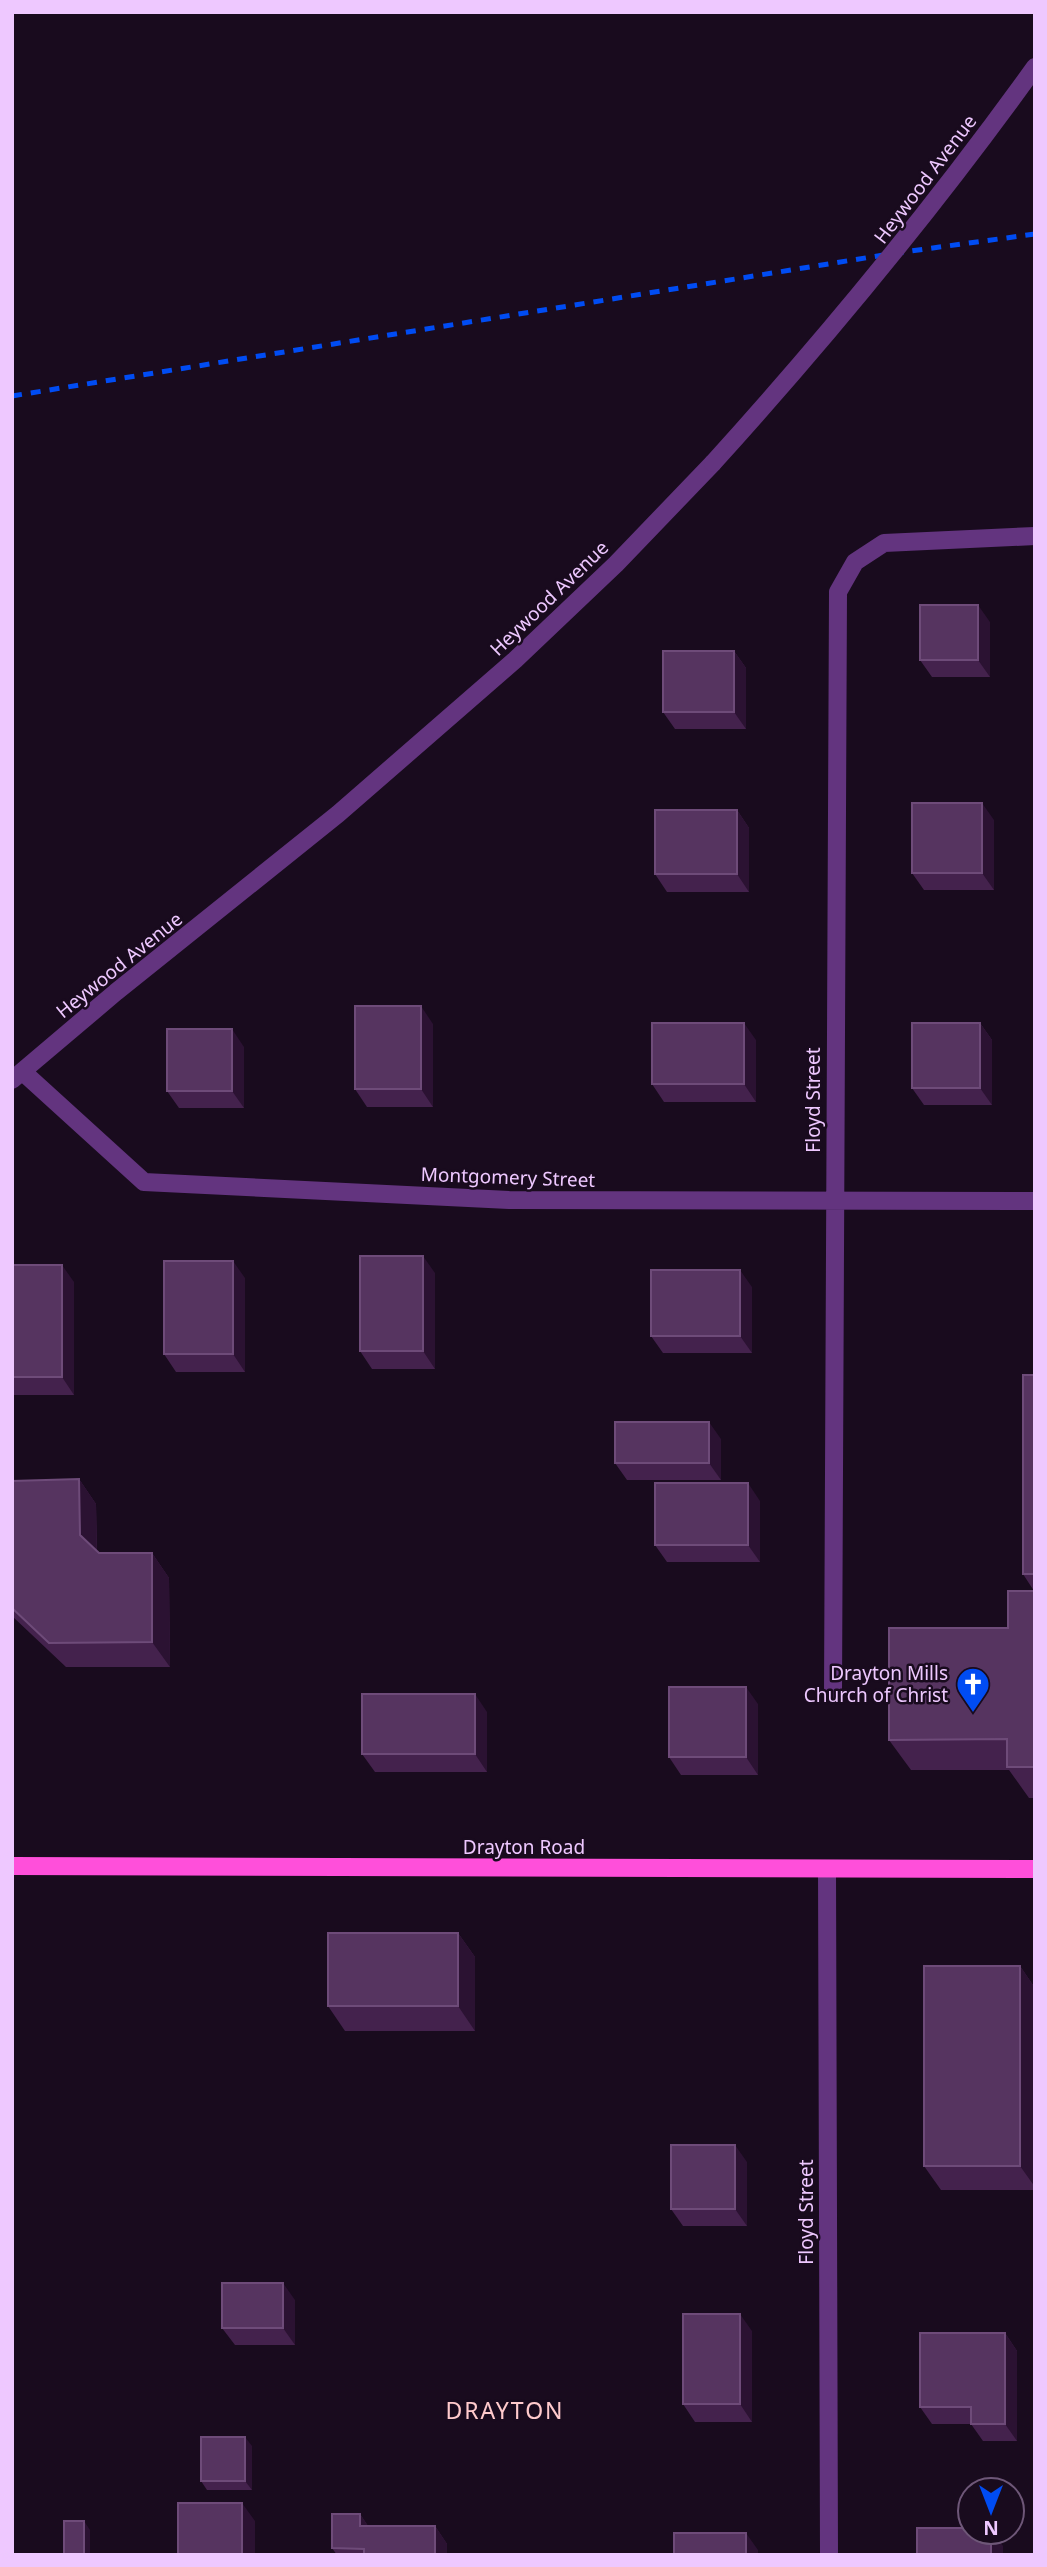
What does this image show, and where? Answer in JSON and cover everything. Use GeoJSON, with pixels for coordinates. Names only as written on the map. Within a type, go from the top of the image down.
{"type":"FeatureCollection","features":[{"type":"Feature","properties":{"kind":"main road","name":"Drayton Road"},"geometry":{"type":"LineString","coordinates":[[12,1866],[1035,1869]]}},
{"type":"Feature","properties":{"kind":"street","name":"Heywood Avenue"},"geometry":{"type":"LineString","coordinates":[[18,1076],[116,992],[338,814],[515,660],[616,564],[807,360],[896,253],[1035,67]]}},
{"type":"Feature","properties":{"kind":"street","name":"Floyd Street"},"geometry":{"type":"LineString","coordinates":[[833,1694],[835,610],[838,592],[855,562],[884,543],[901,540],[1035,537]]}},
{"type":"Feature","properties":{"kind":"street","name":"Montgomery Street"},"geometry":{"type":"LineString","coordinates":[[18,1076],[144,1182],[509,1200],[1035,1201]]}},
{"type":"Feature","properties":{"kind":"street","name":"Floyd Street"},"geometry":{"type":"LineString","coordinates":[[827,1869],[829,2555]]}},
{"type":"Feature","properties":{"kind":"building"},"geometry":{"type":"Polygon","coordinates":[[[920,605],[978,605],[978,660],[920,660],[920,605]]]}},
{"type":"Feature","properties":{"kind":"building"},"geometry":{"type":"Polygon","coordinates":[[[663,651],[734,651],[734,712],[663,712],[663,651]]]}},
{"type":"Feature","properties":{"kind":"building"},"geometry":{"type":"Polygon","coordinates":[[[912,803],[982,803],[982,873],[912,873],[912,803]]]}},
{"type":"Feature","properties":{"kind":"building"},"geometry":{"type":"Polygon","coordinates":[[[655,810],[737,810],[737,874],[655,874],[655,810]]]}},
{"type":"Feature","properties":{"kind":"building"},"geometry":{"type":"Polygon","coordinates":[[[355,1006],[421,1006],[421,1089],[355,1089],[355,1006]]]}},
{"type":"Feature","properties":{"kind":"building"},"geometry":{"type":"Polygon","coordinates":[[[652,1023],[744,1023],[744,1084],[652,1084],[652,1023]]]}},
{"type":"Feature","properties":{"kind":"building"},"geometry":{"type":"Polygon","coordinates":[[[912,1023],[980,1023],[980,1088],[912,1088],[912,1023]]]}},
{"type":"Feature","properties":{"kind":"building"},"geometry":{"type":"Polygon","coordinates":[[[167,1029],[232,1029],[232,1091],[167,1091],[167,1029]]]}},
{"type":"Feature","properties":{"kind":"building"},"geometry":{"type":"Polygon","coordinates":[[[360,1256],[423,1256],[423,1351],[360,1351],[360,1256]]]}},
{"type":"Feature","properties":{"kind":"building"},"geometry":{"type":"Polygon","coordinates":[[[164,1261],[233,1261],[233,1354],[164,1354],[164,1261]]]}},
{"type":"Feature","properties":{"kind":"building"},"geometry":{"type":"Polygon","coordinates":[[[12,1265],[62,1265],[62,1377],[12,1377],[12,1265]]]}},
{"type":"Feature","properties":{"kind":"building"},"geometry":{"type":"Polygon","coordinates":[[[651,1270],[740,1270],[740,1336],[651,1336],[651,1270]]]}},
{"type":"Feature","properties":{"kind":"building"},"geometry":{"type":"Polygon","coordinates":[[[1023,1375],[1035,1375],[1035,1574],[1023,1574],[1023,1375]]]}},
{"type":"Feature","properties":{"kind":"building"},"geometry":{"type":"Polygon","coordinates":[[[615,1422],[709,1422],[709,1463],[615,1463],[615,1422]]]}},
{"type":"Feature","properties":{"kind":"building"},"geometry":{"type":"Polygon","coordinates":[[[79,1479],[80,1535],[99,1553],[152,1553],[152,1642],[49,1643],[12,1608],[12,1481],[79,1479]]]}},
{"type":"Feature","properties":{"kind":"building"},"geometry":{"type":"Polygon","coordinates":[[[655,1483],[748,1483],[748,1545],[655,1545],[655,1483]]]}},
{"type":"Feature","properties":{"kind":"building","name":"Drayton Mills Church of Christ"},"geometry":{"type":"Polygon","coordinates":[[[1008,1591],[1035,1591],[1035,1767],[1007,1767],[1007,1739],[889,1740],[889,1628],[1008,1628],[1008,1591]]]}},
{"type":"Feature","properties":{"kind":"building"},"geometry":{"type":"Polygon","coordinates":[[[669,1687],[746,1687],[746,1757],[669,1757],[669,1687]]]}},
{"type":"Feature","properties":{"kind":"building"},"geometry":{"type":"Polygon","coordinates":[[[362,1694],[475,1694],[475,1754],[362,1754],[362,1694]]]}},
{"type":"Feature","properties":{"kind":"building"},"geometry":{"type":"Polygon","coordinates":[[[328,1933],[458,1933],[458,2006],[328,2006],[328,1933]]]}},
{"type":"Feature","properties":{"kind":"building"},"geometry":{"type":"Polygon","coordinates":[[[924,1966],[1020,1966],[1020,2166],[924,2166],[924,1966]]]}},
{"type":"Feature","properties":{"kind":"building"},"geometry":{"type":"Polygon","coordinates":[[[671,2145],[735,2145],[735,2209],[671,2209],[671,2145]]]}},
{"type":"Feature","properties":{"kind":"building"},"geometry":{"type":"Polygon","coordinates":[[[222,2283],[283,2283],[283,2328],[222,2328],[222,2283]]]}},
{"type":"Feature","properties":{"kind":"building"},"geometry":{"type":"Polygon","coordinates":[[[683,2314],[740,2314],[740,2404],[683,2404],[683,2314]]]}},
{"type":"Feature","properties":{"kind":"building"},"geometry":{"type":"Polygon","coordinates":[[[920,2333],[1005,2333],[1005,2424],[971,2424],[971,2407],[920,2407],[920,2333]]]}},
{"type":"Feature","properties":{"kind":"building"},"geometry":{"type":"Polygon","coordinates":[[[201,2437],[245,2437],[245,2481],[201,2481],[201,2437]]]}},
{"type":"Feature","properties":{"kind":"building"},"geometry":{"type":"Polygon","coordinates":[[[178,2503],[242,2503],[242,2555],[178,2555],[178,2503]]]}},
{"type":"Feature","properties":{"kind":"building"},"geometry":{"type":"Polygon","coordinates":[[[332,2514],[360,2514],[360,2526],[435,2526],[435,2555],[364,2555],[364,2549],[332,2548],[332,2514]]]}},
{"type":"Feature","properties":{"kind":"building"},"geometry":{"type":"Polygon","coordinates":[[[64,2521],[84,2521],[84,2555],[64,2555],[64,2521]]]}},
{"type":"Feature","properties":{"kind":"building"},"geometry":{"type":"Polygon","coordinates":[[[917,2528],[956,2528],[956,2546],[991,2546],[991,2555],[917,2555],[917,2528]]]}},
{"type":"Feature","properties":{"kind":"building"},"geometry":{"type":"Polygon","coordinates":[[[674,2533],[746,2533],[746,2555],[674,2555],[674,2533]]]}},
{"type":"Feature","properties":{"kind":"railway"},"geometry":{"type":"LineString","coordinates":[[12,396],[896,253],[1035,234]]}},
{"type":"Feature","properties":{"kind":"place","name":"Drayton Mills Church of Christ"},"geometry":{"type":"Point","coordinates":[973,1714]}},
{"type":"Feature","properties":{"kind":"district","name":"DRAYTON"},"geometry":{"type":"Point","coordinates":[505,2411]}}]}
